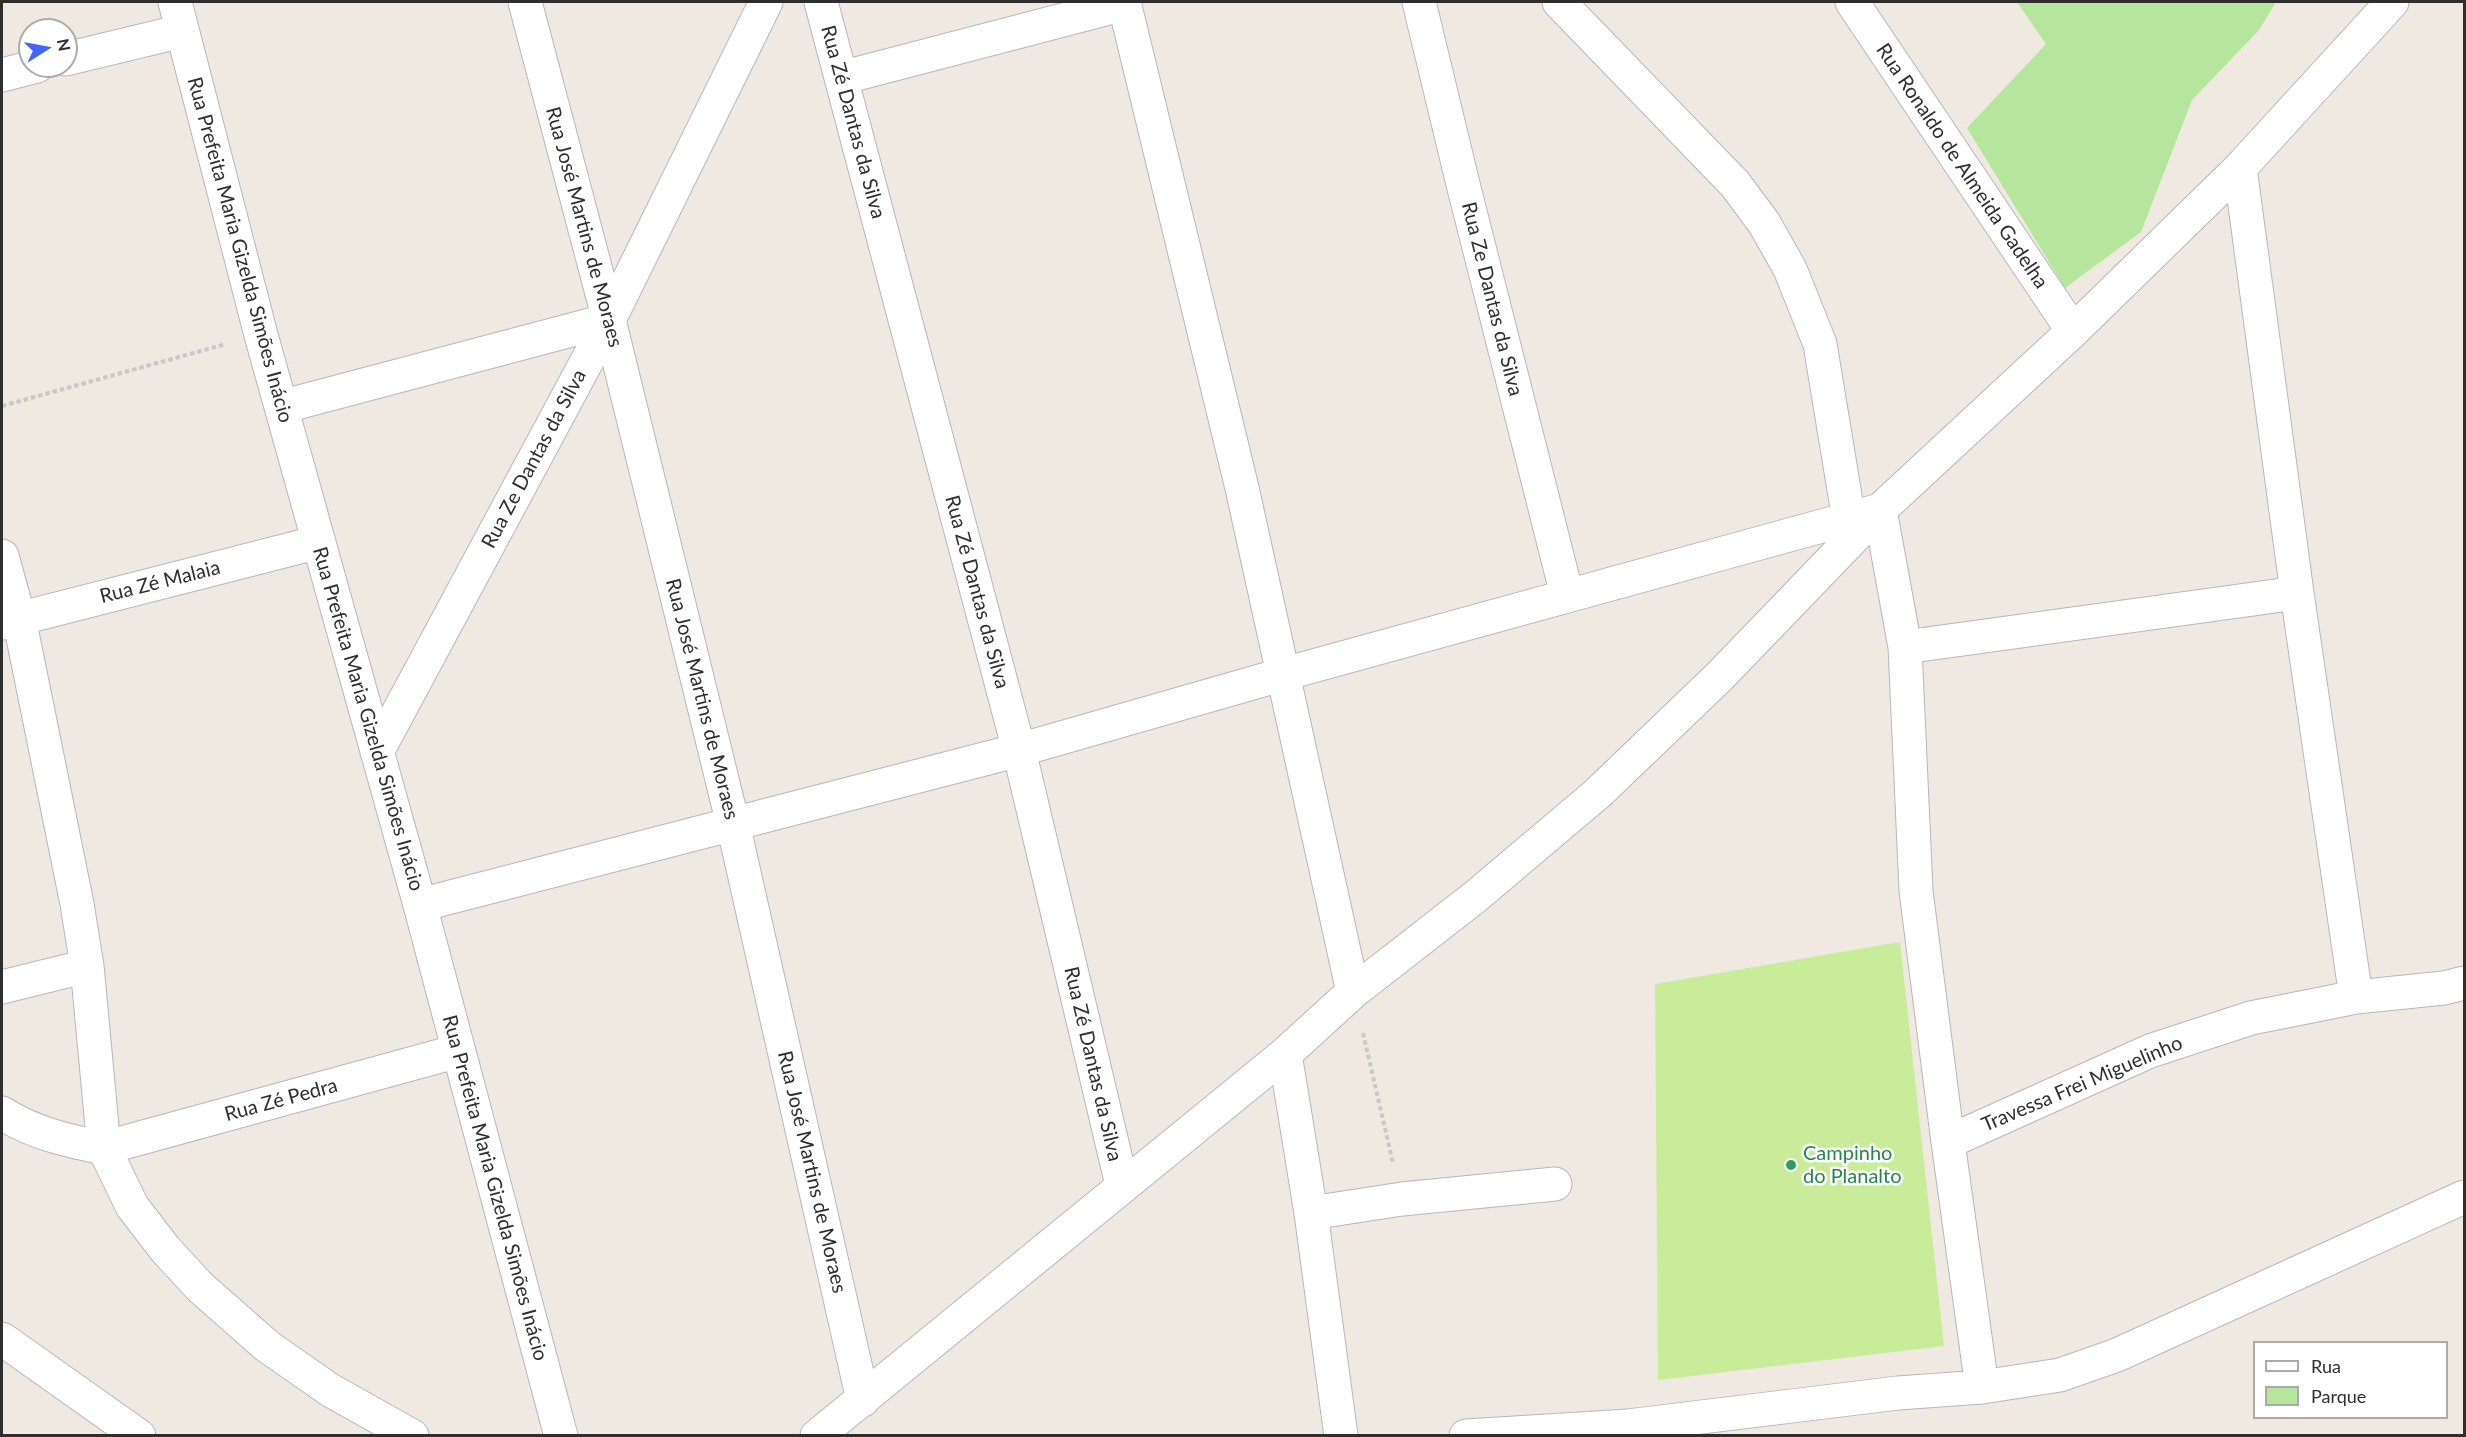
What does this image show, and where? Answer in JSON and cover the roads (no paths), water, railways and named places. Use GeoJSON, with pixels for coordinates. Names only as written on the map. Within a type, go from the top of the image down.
{"type":"FeatureCollection","features":[{"type":"Feature","properties":{"kind":"street","name":"Rua José Martins de Moraes"},"geometry":{"type":"LineString","coordinates":[[525,2],[609,320],[733,824],[863,1400]]}},
{"type":"Feature","properties":{"kind":"street","name":"Rua Ze Dantas da Silva"},"geometry":{"type":"LineString","coordinates":[[377,752],[609,320],[766,2]]}},
{"type":"Feature","properties":{"kind":"street","name":"Rua Zé Dantas da Silva"},"geometry":{"type":"LineString","coordinates":[[821,2],[1019,750],[1122,1185]]}},
{"type":"Feature","properties":{"kind":"street","name":"Rua Ze Dantas da Silva"},"geometry":{"type":"LineString","coordinates":[[1419,2],[1568,595]]}},
{"type":"Feature","properties":{"kind":"street"},"geometry":{"type":"LineString","coordinates":[[1559,2],[1735,184],[1764,223],[1790,269],[1820,344],[1849,520]]}},
{"type":"Feature","properties":{"kind":"street","name":"Rua Ronaldo de Almeida Gadelha"},"geometry":{"type":"LineString","coordinates":[[1852,2],[2073,331]]}},
{"type":"Feature","properties":{"kind":"street"},"geometry":{"type":"LineString","coordinates":[[818,1436],[1122,1185],[1285,1054],[1353,992],[1475,897],[1598,793],[1720,676],[1880,510],[2073,331],[2240,168],[2392,2]]}},
{"type":"Feature","properties":{"kind":"street"},"geometry":{"type":"LineString","coordinates":[[841,78],[1124,3],[1242,488],[1353,992]]}},
{"type":"Feature","properties":{"kind":"street"},"geometry":{"type":"LineString","coordinates":[[78,54],[178,16]]}},
{"type":"Feature","properties":{"kind":"street","name":"Rua Prefeita Maria Gizelda Simões Inácio"},"geometry":{"type":"LineString","coordinates":[[178,16],[261,335],[420,906],[561,1436]]}},
{"type":"Feature","properties":{"kind":"street"},"geometry":{"type":"LineString","coordinates":[[2,75],[18,71]]}},
{"type":"Feature","properties":{"kind":"street"},"geometry":{"type":"LineString","coordinates":[[2240,168],[2297,593],[2356,997]]}},
{"type":"Feature","properties":{"kind":"street"},"geometry":{"type":"LineString","coordinates":[[281,407],[609,320]]}},
{"type":"Feature","properties":{"kind":"street"},"geometry":{"type":"LineString","coordinates":[[420,906],[1019,750],[1284,674],[1880,510]]}},
{"type":"Feature","properties":{"kind":"street"},"geometry":{"type":"LineString","coordinates":[[1880,510],[1905,647],[1916,891],[1982,1386]]}},
{"type":"Feature","properties":{"kind":"street","name":"Rua Zé Malaia"},"geometry":{"type":"LineString","coordinates":[[10,620],[319,542]]}},
{"type":"Feature","properties":{"kind":"street"},"geometry":{"type":"LineString","coordinates":[[2,556],[10,620],[77,904],[87,966],[104,1148],[132,1206],[165,1249],[200,1287],[267,1346],[330,1390],[412,1436]]}},
{"type":"Feature","properties":{"kind":"street"},"geometry":{"type":"LineString","coordinates":[[1905,647],[2297,593]]}},
{"type":"Feature","properties":{"kind":"street"},"geometry":{"type":"LineString","coordinates":[[2,987],[87,966]]}},
{"type":"Feature","properties":{"kind":"street","name":"Travessa Frei Miguelinho"},"geometry":{"type":"LineString","coordinates":[[1948,1142],[2150,1051],[2251,1018],[2356,997],[2444,988],[2464,983]]}},
{"type":"Feature","properties":{"kind":"street","name":"Rua Zé Pedra"},"geometry":{"type":"LineString","coordinates":[[104,1148],[458,1051]]}},
{"type":"Feature","properties":{"kind":"street"},"geometry":{"type":"LineString","coordinates":[[1285,1054],[1311,1213],[1341,1436]]}},
{"type":"Feature","properties":{"kind":"street"},"geometry":{"type":"LineString","coordinates":[[2,1113],[20,1125],[59,1139],[104,1148]]}},
{"type":"Feature","properties":{"kind":"street"},"geometry":{"type":"LineString","coordinates":[[1311,1213],[1402,1199],[1555,1184]]}},
{"type":"Feature","properties":{"kind":"street"},"geometry":{"type":"LineString","coordinates":[[1466,1436],[1628,1426],[2060,1375],[2117,1355],[2464,1197]]}},
{"type":"Feature","properties":{"kind":"street"},"geometry":{"type":"LineString","coordinates":[[2,1339],[139,1436]]}},
{"type":"Feature","properties":{"kind":"place","name":"Campinho do Planalto"},"geometry":{"type":"Point","coordinates":[1791,1165]}}]}
